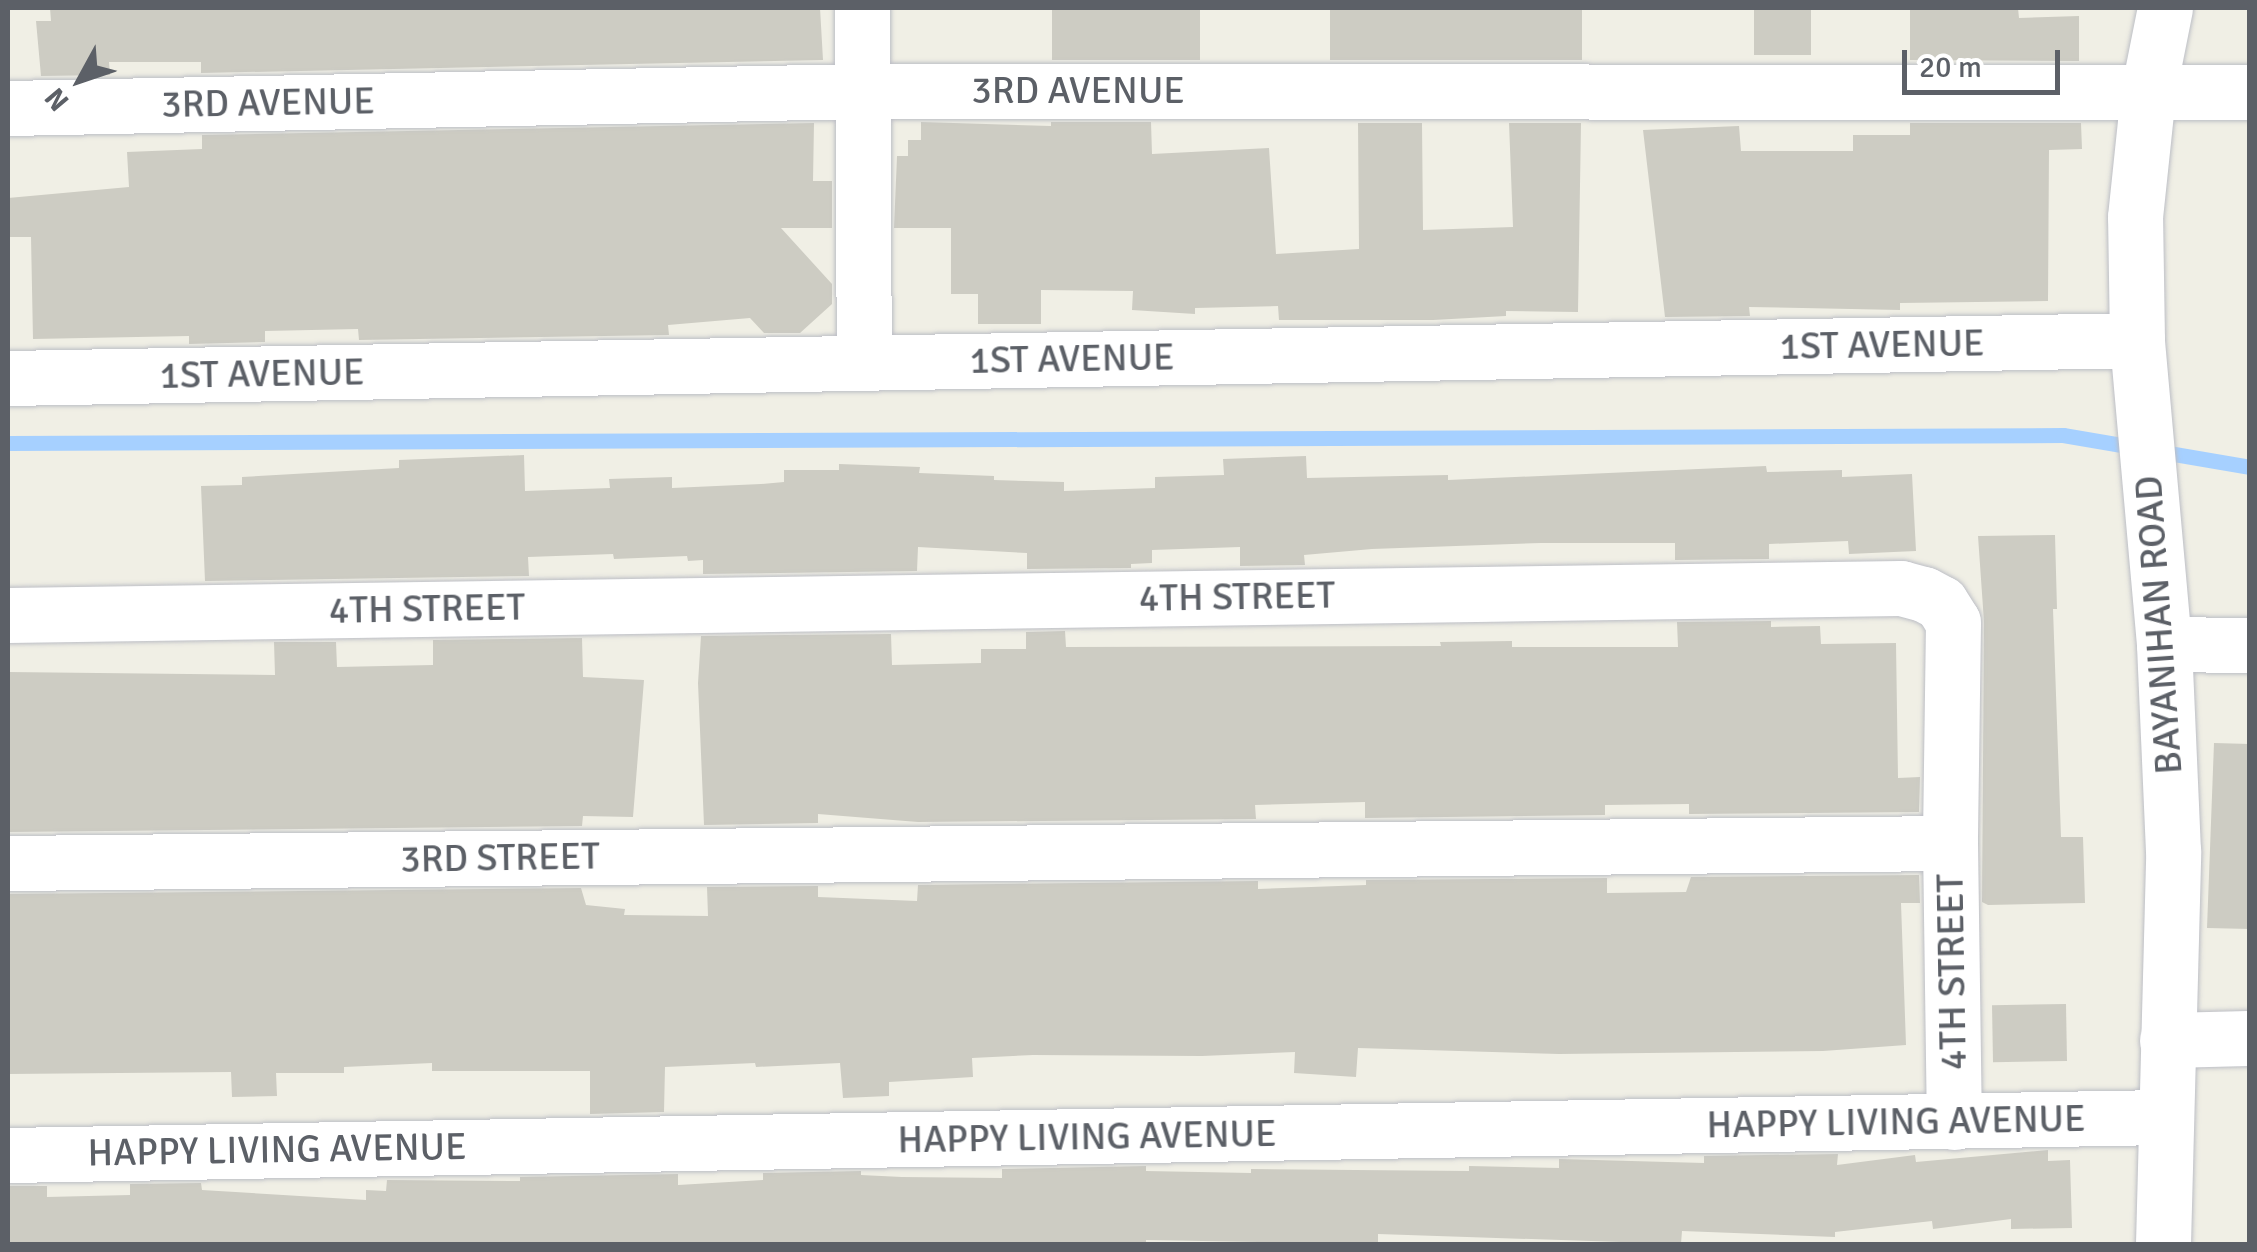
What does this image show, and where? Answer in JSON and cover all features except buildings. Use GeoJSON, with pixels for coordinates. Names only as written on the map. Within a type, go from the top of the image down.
{"type":"FeatureCollection","features":[{"type":"Feature","properties":{"kind":"street"},"geometry":{"type":"LineString","coordinates":[[862,8],[864,363]]}},
{"type":"Feature","properties":{"kind":"street","name":"BAYANIHAN ROAD"},"geometry":{"type":"LineString","coordinates":[[2163,1244],[2174,851],[2164,644],[2137,340],[2134,217],[2148,93],[2165,8]]}},
{"type":"Feature","properties":{"kind":"street","name":"3RD AVENUE"},"geometry":{"type":"LineString","coordinates":[[8,108],[861,91],[2250,92]]}},
{"type":"Feature","properties":{"kind":"street","name":"1ST AVENUE"},"geometry":{"type":"LineString","coordinates":[[8,378],[2137,340]]}},
{"type":"Feature","properties":{"kind":"street","name":"4TH STREET"},"geometry":{"type":"LineString","coordinates":[[8,614],[1901,588],[1940,604],[1953,622],[1950,843],[1954,1122]]}},
{"type":"Feature","properties":{"kind":"street"},"geometry":{"type":"LineString","coordinates":[[2164,644],[2250,645]]}},
{"type":"Feature","properties":{"kind":"street","name":"3RD STREET"},"geometry":{"type":"LineString","coordinates":[[8,863],[1950,843]]}},
{"type":"Feature","properties":{"kind":"street"},"geometry":{"type":"LineString","coordinates":[[2168,1040],[2250,1038]]}},
{"type":"Feature","properties":{"kind":"street","name":"HAPPY LIVING AVENUE"},"geometry":{"type":"LineString","coordinates":[[8,1155],[2166,1118]]}},
{"type":"Feature","properties":{"kind":"waterway"},"geometry":{"type":"LineString","coordinates":[[8,443],[2063,435],[2250,467]]}}]}
